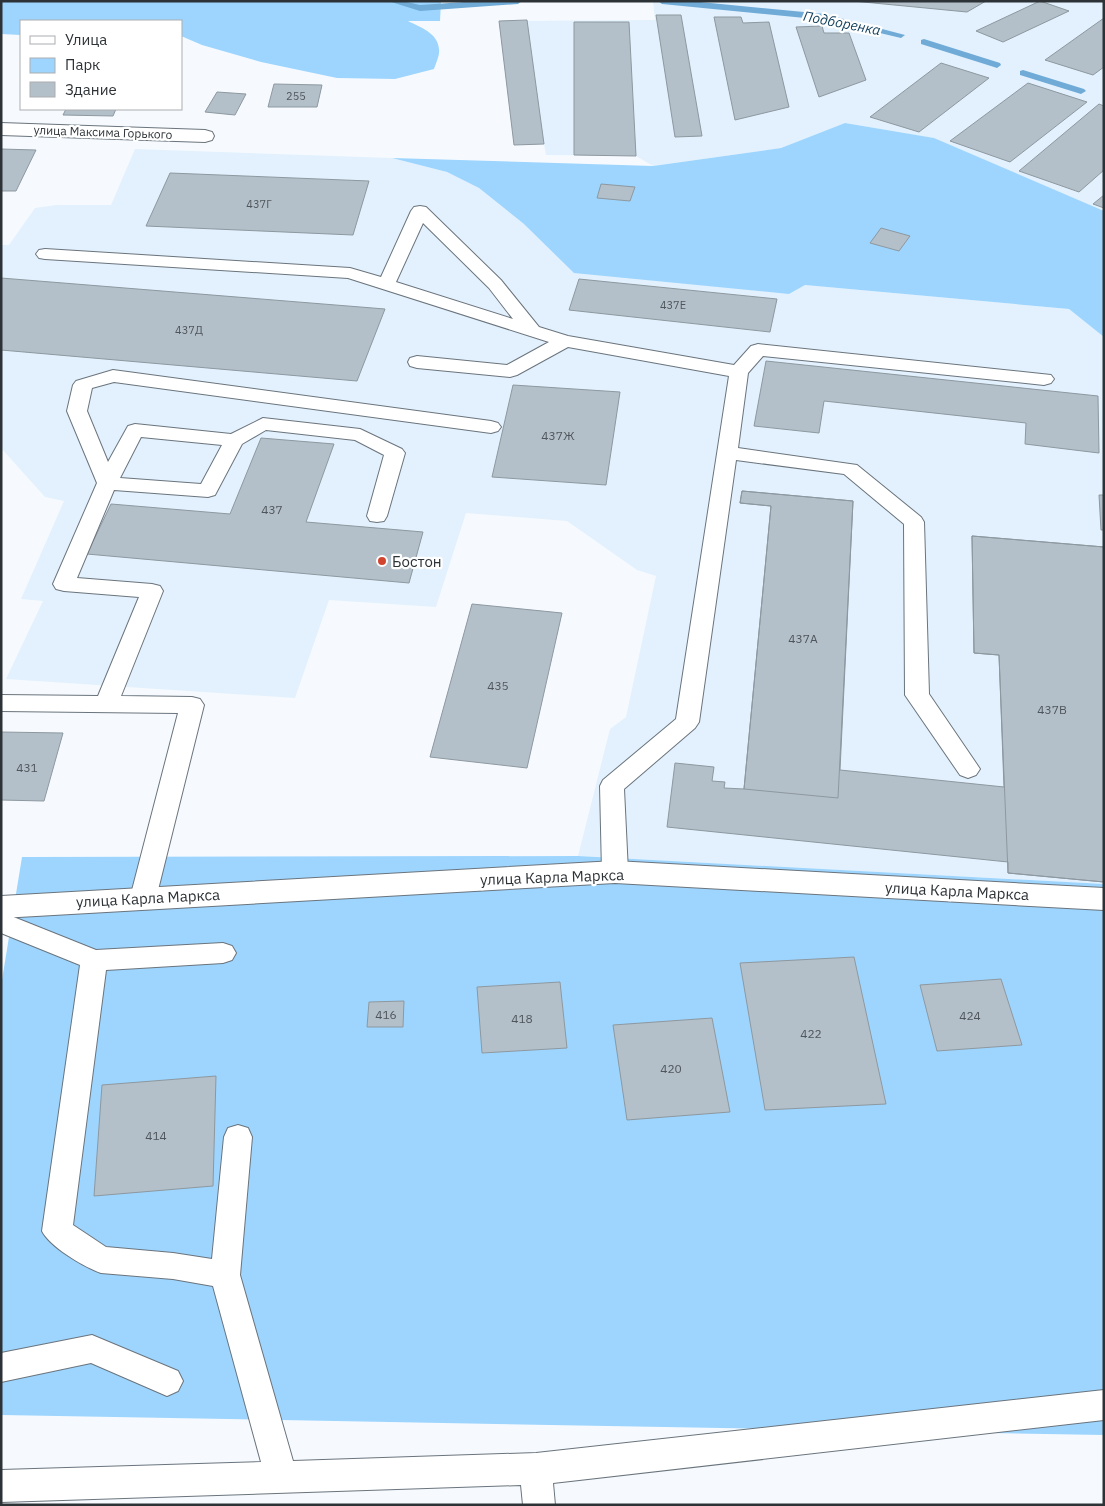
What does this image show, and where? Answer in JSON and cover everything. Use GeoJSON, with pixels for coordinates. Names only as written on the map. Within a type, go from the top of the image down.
{"type":"FeatureCollection","features":[{"type":"Feature","properties":{"kind":"street","name":"улица Максима Горького"},"geometry":{"type":"LineString","coordinates":[[1,129],[205,136]]}},
{"type":"Feature","properties":{"kind":"street","name":"улица Карла Маркса"},"geometry":{"type":"LineString","coordinates":[[1,907],[615,872],[1104,899]]}},
{"type":"Feature","properties":{"kind":"lane"},"geometry":{"type":"LineString","coordinates":[[386,284],[420,211],[495,284],[532,330]]}},
{"type":"Feature","properties":{"kind":"lane"},"geometry":{"type":"LineString","coordinates":[[45,254],[350,273],[565,341],[739,372]]}},
{"type":"Feature","properties":{"kind":"lane"},"geometry":{"type":"LineString","coordinates":[[417,362],[510,371],[565,341]]}},
{"type":"Feature","properties":{"kind":"lane"},"geometry":{"type":"LineString","coordinates":[[615,872],[612,786],[686,722],[739,372],[758,350],[1044,379]]}},
{"type":"Feature","properties":{"kind":"lane"},"geometry":{"type":"LineString","coordinates":[[107,483],[77,411],[83,385],[113,376],[490,427]]}},
{"type":"Feature","properties":{"kind":"lane"},"geometry":{"type":"LineString","coordinates":[[107,483],[208,491],[234,440],[263,424],[360,435],[395,453],[377,516]]}},
{"type":"Feature","properties":{"kind":"lane"},"geometry":{"type":"LineString","coordinates":[[106,704],[152,591],[64,584],[107,483],[135,430],[234,440]]}},
{"type":"Feature","properties":{"kind":"lane"},"geometry":{"type":"LineString","coordinates":[[727,454],[850,469],[914,522],[917,695],[968,769]]}},
{"type":"Feature","properties":{"kind":"lane"},"geometry":{"type":"LineString","coordinates":[[3,701],[192,706],[143,898]]}},
{"type":"Feature","properties":{"kind":"lane"},"geometry":{"type":"LineString","coordinates":[[1,922],[94,960],[223,953]]}},
{"type":"Feature","properties":{"kind":"lane"},"geometry":{"type":"LineString","coordinates":[[94,960],[57,1231],[101,1260],[173,1266],[225,1275]]}},
{"type":"Feature","properties":{"kind":"lane"},"geometry":{"type":"LineString","coordinates":[[238,1137],[225,1275],[281,1477]]}},
{"type":"Feature","properties":{"kind":"lane"},"geometry":{"type":"LineString","coordinates":[[1,1368],[92,1349],[167,1382]]}},
{"type":"Feature","properties":{"kind":"lane"},"geometry":{"type":"LineString","coordinates":[[1,1486],[536,1469],[1104,1405]]}},
{"type":"Feature","properties":{"kind":"lane"},"geometry":{"type":"LineString","coordinates":[[536,1469],[539,1505]]}},
{"type":"Feature","properties":{"kind":"shaded area"},"geometry":{"type":"Polygon","coordinates":[[[653,1],[1104,1],[1104,211],[933,138],[845,123],[781,148],[653,166],[636,156],[546,155],[544,144],[514,145],[499,21],[655,20],[653,1]]]}},
{"type":"Feature","properties":{"kind":"shaded area"},"geometry":{"type":"Polygon","coordinates":[[[135,149],[392,158],[447,172],[479,188],[524,224],[789,294],[805,285],[1069,309],[1104,337],[1104,884],[578,856],[610,729],[626,717],[656,576],[637,570],[567,521],[466,513],[436,607],[329,600],[295,698],[6,679],[43,601],[21,599],[64,501],[45,497],[1,448],[1,245],[9,245],[35,208],[56,205],[111,205],[135,149]]]}},
{"type":"Feature","properties":{"kind":"green space"},"geometry":{"type":"Polygon","coordinates":[[[1,1],[441,1],[440,21],[408,21],[423,28],[438,43],[439,54],[434,69],[395,79],[337,78],[261,62],[202,45],[182,36],[182,20],[20,20],[20,35],[1,34],[1,1]]]}},
{"type":"Feature","properties":{"kind":"green space"},"geometry":{"type":"Polygon","coordinates":[[[845,123],[934,138],[1104,211],[1104,337],[1069,309],[805,285],[789,294],[574,273],[524,224],[479,188],[447,172],[392,158],[653,166],[781,148],[845,123]]]}},
{"type":"Feature","properties":{"kind":"green space"},"geometry":{"type":"Polygon","coordinates":[[[578,856],[1104,884],[1104,1435],[1,1415],[1,986],[22,857],[578,856]]]}},
{"type":"Feature","properties":{"kind":"building"},"geometry":{"type":"Polygon","coordinates":[[[853,1],[986,1],[967,12],[853,1]]]}},
{"type":"Feature","properties":{"kind":"building"},"geometry":{"type":"Polygon","coordinates":[[[1040,1],[1069,11],[1003,42],[976,31],[1040,1]]]}},
{"type":"Feature","properties":{"kind":"building"},"geometry":{"type":"Polygon","coordinates":[[[656,15],[681,15],[702,136],[675,137],[656,15]]]}},
{"type":"Feature","properties":{"kind":"building"},"geometry":{"type":"Polygon","coordinates":[[[714,17],[741,17],[743,23],[769,22],[789,107],[735,120],[714,17]]]}},
{"type":"Feature","properties":{"kind":"building"},"geometry":{"type":"Polygon","coordinates":[[[1104,18],[1104,67],[1093,75],[1045,60],[1104,18]]]}},
{"type":"Feature","properties":{"kind":"building"},"geometry":{"type":"Polygon","coordinates":[[[527,20],[544,144],[514,145],[499,21],[527,20]]]}},
{"type":"Feature","properties":{"kind":"building"},"geometry":{"type":"Polygon","coordinates":[[[574,22],[629,22],[636,156],[574,155],[574,22]]]}},
{"type":"Feature","properties":{"kind":"building"},"geometry":{"type":"Polygon","coordinates":[[[822,26],[824,33],[849,33],[866,80],[819,97],[796,27],[822,26]]]}},
{"type":"Feature","properties":{"kind":"building"},"geometry":{"type":"Polygon","coordinates":[[[941,63],[989,78],[919,132],[870,117],[941,63]]]}},
{"type":"Feature","properties":{"kind":"building"},"geometry":{"type":"Polygon","coordinates":[[[1028,83],[1087,102],[1010,162],[950,141],[1028,83]]]}},
{"type":"Feature","properties":{"kind":"building"},"geometry":{"type":"Polygon","coordinates":[[[274,84],[322,85],[317,107],[268,107],[274,84]]]}},
{"type":"Feature","properties":{"kind":"building"},"geometry":{"type":"Polygon","coordinates":[[[217,92],[246,94],[235,115],[205,112],[217,92]]]}},
{"type":"Feature","properties":{"kind":"building"},"geometry":{"type":"Polygon","coordinates":[[[1099,104],[1104,106],[1104,170],[1079,192],[1019,171],[1099,104]]]}},
{"type":"Feature","properties":{"kind":"building"},"geometry":{"type":"Polygon","coordinates":[[[66,110],[116,110],[113,116],[63,115],[66,110]]]}},
{"type":"Feature","properties":{"kind":"building"},"geometry":{"type":"Polygon","coordinates":[[[1,149],[36,150],[16,191],[1,191],[1,149]]]}},
{"type":"Feature","properties":{"kind":"building"},"geometry":{"type":"Polygon","coordinates":[[[170,173],[369,181],[353,235],[146,226],[170,173]]]}},
{"type":"Feature","properties":{"kind":"building"},"geometry":{"type":"Polygon","coordinates":[[[601,184],[635,187],[630,201],[597,198],[601,184]]]}},
{"type":"Feature","properties":{"kind":"building"},"geometry":{"type":"Polygon","coordinates":[[[1104,195],[1104,208],[1093,204],[1104,195]]]}},
{"type":"Feature","properties":{"kind":"building"},"geometry":{"type":"Polygon","coordinates":[[[881,228],[910,236],[899,251],[870,243],[881,228]]]}},
{"type":"Feature","properties":{"kind":"building"},"geometry":{"type":"Polygon","coordinates":[[[1,278],[385,309],[357,381],[1,350],[1,278]]]}},
{"type":"Feature","properties":{"kind":"building"},"geometry":{"type":"Polygon","coordinates":[[[579,279],[777,299],[770,332],[569,310],[579,279]]]}},
{"type":"Feature","properties":{"kind":"building"},"geometry":{"type":"Polygon","coordinates":[[[766,361],[1098,396],[1099,453],[1025,444],[1026,423],[824,401],[819,433],[754,426],[766,361]]]}},
{"type":"Feature","properties":{"kind":"building"},"geometry":{"type":"Polygon","coordinates":[[[513,385],[620,392],[606,485],[492,477],[513,385]]]}},
{"type":"Feature","properties":{"kind":"building"},"geometry":{"type":"Polygon","coordinates":[[[261,438],[334,444],[306,522],[423,532],[409,583],[87,554],[111,504],[230,514],[261,438]]]}},
{"type":"Feature","properties":{"kind":"building"},"geometry":{"type":"Polygon","coordinates":[[[742,491],[853,501],[840,770],[1004,787],[999,655],[974,653],[972,536],[1104,547],[1104,882],[1008,873],[1008,862],[667,827],[675,763],[714,767],[712,781],[725,782],[724,788],[744,789],[771,506],[740,503],[742,491]]]}},
{"type":"Feature","properties":{"kind":"building"},"geometry":{"type":"Polygon","coordinates":[[[742,491],[853,501],[838,798],[744,789],[771,506],[740,503],[742,491]]]}},
{"type":"Feature","properties":{"kind":"building"},"geometry":{"type":"Polygon","coordinates":[[[1099,495],[1104,495],[1104,530],[1101,530],[1099,495]]]}},
{"type":"Feature","properties":{"kind":"building"},"geometry":{"type":"Polygon","coordinates":[[[972,536],[1104,547],[1104,882],[1008,873],[999,655],[974,653],[972,536]]]}},
{"type":"Feature","properties":{"kind":"building"},"geometry":{"type":"Polygon","coordinates":[[[472,604],[562,613],[527,768],[430,757],[472,604]]]}},
{"type":"Feature","properties":{"kind":"building"},"geometry":{"type":"Polygon","coordinates":[[[1,732],[63,733],[44,801],[1,800],[1,732]]]}},
{"type":"Feature","properties":{"kind":"building"},"geometry":{"type":"Polygon","coordinates":[[[854,957],[886,1104],[765,1110],[740,963],[854,957]]]}},
{"type":"Feature","properties":{"kind":"building"},"geometry":{"type":"Polygon","coordinates":[[[1001,979],[1022,1045],[937,1051],[920,985],[1001,979]]]}},
{"type":"Feature","properties":{"kind":"building"},"geometry":{"type":"Polygon","coordinates":[[[560,982],[567,1048],[482,1053],[477,987],[560,982]]]}},
{"type":"Feature","properties":{"kind":"building"},"geometry":{"type":"Polygon","coordinates":[[[404,1001],[403,1027],[367,1027],[369,1002],[404,1001]]]}},
{"type":"Feature","properties":{"kind":"building"},"geometry":{"type":"Polygon","coordinates":[[[712,1018],[730,1112],[627,1120],[613,1025],[712,1018]]]}},
{"type":"Feature","properties":{"kind":"building"},"geometry":{"type":"Polygon","coordinates":[[[216,1076],[213,1186],[94,1196],[102,1085],[216,1076]]]}},
{"type":"Feature","properties":{"kind":"waterway","name":"Подборенка"},"geometry":{"type":"LineString","coordinates":[[392,1],[420,8],[518,1]]}},
{"type":"Feature","properties":{"kind":"waterway","name":"Подборенка"},"geometry":{"type":"LineString","coordinates":[[662,1],[825,17],[901,35]]}},
{"type":"Feature","properties":{"kind":"waterway","name":"Подборенка"},"geometry":{"type":"LineString","coordinates":[[924,42],[997,65]]}},
{"type":"Feature","properties":{"kind":"waterway","name":"Подборенка"},"geometry":{"type":"LineString","coordinates":[[1023,73],[1081,91]]}},
{"type":"Feature","properties":{"kind":"place","name":"Бостон"},"geometry":{"type":"Point","coordinates":[382,561]}}]}
